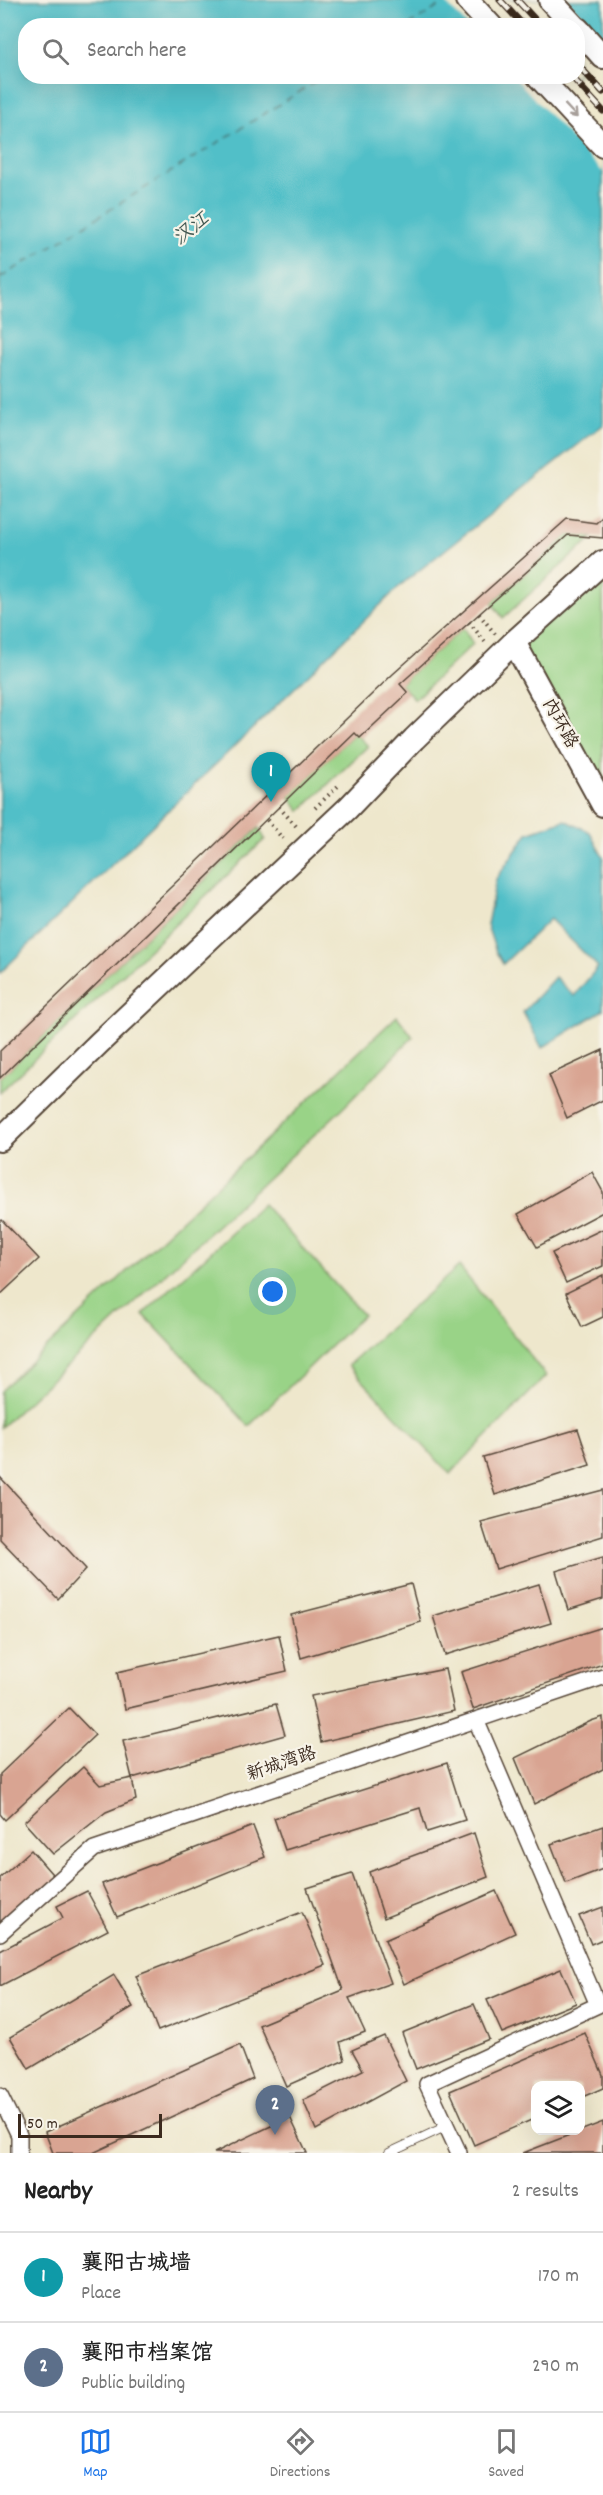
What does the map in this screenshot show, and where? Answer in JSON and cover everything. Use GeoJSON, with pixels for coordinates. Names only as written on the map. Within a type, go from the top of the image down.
{"type":"FeatureCollection","features":[{"type":"Feature","properties":{"kind":"street"},"geometry":{"type":"LineString","coordinates":[[467,0],[484,18]]}},
{"type":"Feature","properties":{"kind":"street"},"geometry":{"type":"LineString","coordinates":[[550,0],[567,18]]}},
{"type":"Feature","properties":{"kind":"street"},"geometry":{"type":"LineString","coordinates":[[585,37],[603,57]]}},
{"type":"Feature","properties":{"kind":"street"},"geometry":{"type":"LineString","coordinates":[[545,84],[603,146]]}},
{"type":"Feature","properties":{"kind":"street"},"geometry":{"type":"LineString","coordinates":[[0,1140],[99,1043],[348,808],[505,639],[603,562]]}},
{"type":"Feature","properties":{"kind":"street","name":"内环路"},"geometry":{"type":"LineString","coordinates":[[505,639],[603,805]]}},
{"type":"Feature","properties":{"kind":"street","name":"新城湾路"},"geometry":{"type":"LineString","coordinates":[[0,1933],[94,1849],[603,1677]]}},
{"type":"Feature","properties":{"kind":"street"},"geometry":{"type":"LineString","coordinates":[[459,2153],[427,2084],[601,2011],[476,1720]]}},
{"type":"Feature","properties":{"kind":"street"},"geometry":{"type":"LineString","coordinates":[[0,2096],[19,2135],[19,2153]]}},
{"type":"Feature","properties":{"kind":"lane"},"geometry":{"type":"LineString","coordinates":[[389,2153],[447,2126]]}},
{"type":"Feature","properties":{"kind":"path"},"geometry":{"type":"LineString","coordinates":[[479,614],[505,639]]}},
{"type":"Feature","properties":{"kind":"path"},"geometry":{"type":"LineString","coordinates":[[470,622],[487,644]]}},
{"type":"Feature","properties":{"kind":"path"},"geometry":{"type":"LineString","coordinates":[[279,807],[296,826]]}},
{"type":"Feature","properties":{"kind":"path"},"geometry":{"type":"LineString","coordinates":[[267,820],[283,838]]}},
{"type":"Feature","properties":{"kind":"green space"},"geometry":{"type":"Polygon","coordinates":[[[568,535],[593,537],[503,618],[492,603],[568,535]]]}},
{"type":"Feature","properties":{"kind":"green space"},"geometry":{"type":"Polygon","coordinates":[[[603,563],[603,805],[514,642],[603,563]]]}},
{"type":"Feature","properties":{"kind":"green space"},"geometry":{"type":"Polygon","coordinates":[[[463,628],[473,644],[415,699],[400,684],[463,628]]]}},
{"type":"Feature","properties":{"kind":"green space"},"geometry":{"type":"Polygon","coordinates":[[[355,733],[368,746],[300,811],[289,796],[355,733]]]}},
{"type":"Feature","properties":{"kind":"green space"},"geometry":{"type":"Polygon","coordinates":[[[259,828],[265,839],[0,1092],[0,1078],[259,828]]]}},
{"type":"Feature","properties":{"kind":"green space"},"geometry":{"type":"Polygon","coordinates":[[[397,1016],[413,1037],[344,1107],[1,1427],[0,1391],[397,1016]]]}},
{"type":"Feature","properties":{"kind":"green space"},"geometry":{"type":"Polygon","coordinates":[[[263,1204],[363,1315],[249,1426],[143,1314],[263,1204]]]}},
{"type":"Feature","properties":{"kind":"green space"},"geometry":{"type":"Polygon","coordinates":[[[459,1266],[546,1376],[450,1474],[348,1365],[459,1266]]]}},
{"type":"Feature","properties":{"kind":"water","name":"汉江"},"geometry":{"type":"Polygon","coordinates":[[[0,0],[603,0],[603,425],[402,584],[0,973],[0,0]]]}},
{"type":"Feature","properties":{"kind":"water"},"geometry":{"type":"Polygon","coordinates":[[[565,820],[590,832],[603,857],[603,1010],[542,1048],[523,1012],[555,977],[574,996],[598,967],[550,919],[503,964],[496,952],[487,925],[496,879],[528,833],[565,820]]]}},
{"type":"Feature","properties":{"kind":"pier"},"geometry":{"type":"Polygon","coordinates":[[[443,0],[567,0],[584,18],[460,18],[443,0]]]}},
{"type":"Feature","properties":{"kind":"pier"},"geometry":{"type":"Polygon","coordinates":[[[585,19],[603,38],[603,172],[521,84],[585,84],[585,19]]]}},
{"type":"Feature","properties":{"kind":"building"},"geometry":{"type":"Polygon","coordinates":[[[603,516],[603,538],[568,535],[400,684],[408,693],[360,738],[355,733],[0,1078],[0,1051],[393,674],[567,519],[596,523],[603,516]]]}},
{"type":"Feature","properties":{"kind":"building"},"geometry":{"type":"Polygon","coordinates":[[[603,1050],[603,1100],[567,1118],[549,1075],[603,1050]]]}},
{"type":"Feature","properties":{"kind":"building"},"geometry":{"type":"Polygon","coordinates":[[[592,1172],[603,1192],[603,1212],[537,1247],[518,1214],[592,1172]]]}},
{"type":"Feature","properties":{"kind":"building"},"geometry":{"type":"Polygon","coordinates":[[[2,1220],[39,1259],[0,1295],[0,1222],[2,1220]]]}},
{"type":"Feature","properties":{"kind":"building"},"geometry":{"type":"Polygon","coordinates":[[[603,1229],[603,1266],[566,1283],[552,1253],[603,1229]]]}},
{"type":"Feature","properties":{"kind":"building"},"geometry":{"type":"Polygon","coordinates":[[[603,1275],[603,1317],[582,1327],[566,1293],[603,1275]]]}},
{"type":"Feature","properties":{"kind":"building"},"geometry":{"type":"Polygon","coordinates":[[[578,1429],[590,1465],[495,1495],[483,1457],[578,1429]]]}},
{"type":"Feature","properties":{"kind":"building"},"geometry":{"type":"Polygon","coordinates":[[[0,1477],[86,1569],[58,1599],[0,1539],[0,1477]]]}},
{"type":"Feature","properties":{"kind":"building"},"geometry":{"type":"Polygon","coordinates":[[[603,1490],[603,1536],[496,1569],[481,1522],[603,1490]]]}},
{"type":"Feature","properties":{"kind":"building"},"geometry":{"type":"Polygon","coordinates":[[[603,1557],[603,1599],[568,1610],[556,1571],[603,1557]]]}},
{"type":"Feature","properties":{"kind":"building"},"geometry":{"type":"Polygon","coordinates":[[[411,1584],[421,1622],[301,1658],[291,1615],[411,1584]]]}},
{"type":"Feature","properties":{"kind":"building"},"geometry":{"type":"Polygon","coordinates":[[[539,1584],[551,1623],[445,1655],[433,1616],[539,1584]]]}},
{"type":"Feature","properties":{"kind":"building"},"geometry":{"type":"Polygon","coordinates":[[[603,1627],[603,1664],[473,1709],[461,1672],[603,1627]]]}},
{"type":"Feature","properties":{"kind":"building"},"geometry":{"type":"Polygon","coordinates":[[[279,1635],[287,1671],[125,1709],[117,1672],[279,1635]]]}},
{"type":"Feature","properties":{"kind":"building"},"geometry":{"type":"Polygon","coordinates":[[[445,1669],[454,1711],[321,1742],[311,1696],[445,1669]]]}},
{"type":"Feature","properties":{"kind":"building"},"geometry":{"type":"Polygon","coordinates":[[[276,1704],[285,1735],[132,1778],[123,1741],[276,1704]]]}},
{"type":"Feature","properties":{"kind":"building"},"geometry":{"type":"Polygon","coordinates":[[[69,1708],[95,1735],[5,1820],[0,1814],[0,1774],[69,1708]]]}},
{"type":"Feature","properties":{"kind":"building"},"geometry":{"type":"Polygon","coordinates":[[[603,1717],[603,1769],[534,1804],[515,1758],[603,1717]]]}},
{"type":"Feature","properties":{"kind":"building"},"geometry":{"type":"Polygon","coordinates":[[[447,1763],[465,1820],[427,1832],[420,1808],[285,1850],[274,1818],[447,1763]]]}},
{"type":"Feature","properties":{"kind":"building"},"geometry":{"type":"Polygon","coordinates":[[[83,1767],[100,1785],[132,1778],[136,1800],[106,1812],[53,1854],[24,1822],[83,1767]]]}},
{"type":"Feature","properties":{"kind":"building"},"geometry":{"type":"Polygon","coordinates":[[[253,1826],[265,1857],[117,1917],[102,1884],[253,1826]]]}},
{"type":"Feature","properties":{"kind":"building"},"geometry":{"type":"Polygon","coordinates":[[[603,1826],[603,1869],[566,1883],[551,1844],[603,1826]]]}},
{"type":"Feature","properties":{"kind":"building"},"geometry":{"type":"Polygon","coordinates":[[[474,1833],[488,1877],[384,1918],[369,1872],[474,1833]]]}},
{"type":"Feature","properties":{"kind":"building"},"geometry":{"type":"Polygon","coordinates":[[[31,1850],[58,1881],[0,1933],[0,1878],[31,1850]]]}},
{"type":"Feature","properties":{"kind":"building"},"geometry":{"type":"Polygon","coordinates":[[[352,1874],[391,1983],[349,1998],[365,2032],[340,2042],[345,2060],[286,2086],[259,2025],[343,1990],[307,1888],[352,1874]]]}},
{"type":"Feature","properties":{"kind":"building"},"geometry":{"type":"Polygon","coordinates":[[[87,1891],[108,1930],[0,1986],[0,1951],[63,1918],[57,1906],[87,1891]]]}},
{"type":"Feature","properties":{"kind":"building"},"geometry":{"type":"Polygon","coordinates":[[[496,1891],[515,1933],[404,1984],[385,1940],[496,1891]]]}},
{"type":"Feature","properties":{"kind":"building"},"geometry":{"type":"Polygon","coordinates":[[[603,1907],[603,1939],[591,1944],[579,1916],[603,1907]]]}},
{"type":"Feature","properties":{"kind":"building"},"geometry":{"type":"Polygon","coordinates":[[[302,1912],[325,1965],[158,2031],[136,1976],[302,1912]]]}},
{"type":"Feature","properties":{"kind":"building"},"geometry":{"type":"Polygon","coordinates":[[[561,1969],[576,2003],[502,2033],[487,2000],[561,1969]]]}},
{"type":"Feature","properties":{"kind":"building"},"geometry":{"type":"Polygon","coordinates":[[[114,1975],[133,2007],[29,2069],[10,2037],[114,1975]]]}},
{"type":"Feature","properties":{"kind":"building"},"geometry":{"type":"Polygon","coordinates":[[[474,2004],[489,2039],[416,2069],[402,2033],[474,2004]]]}},
{"type":"Feature","properties":{"kind":"building"},"geometry":{"type":"Polygon","coordinates":[[[585,2033],[603,2075],[603,2088],[585,2096],[585,2081],[531,2081],[531,2120],[474,2145],[450,2091],[585,2033]]]}},
{"type":"Feature","properties":{"kind":"building"},"geometry":{"type":"Polygon","coordinates":[[[384,2036],[406,2081],[316,2130],[303,2100],[363,2070],[352,2050],[384,2036]]]}},
{"type":"Feature","properties":{"kind":"building"},"geometry":{"type":"Polygon","coordinates":[[[240,2045],[253,2079],[93,2153],[53,2153],[45,2132],[240,2045]]]}},
{"type":"Feature","properties":{"kind":"building"},"geometry":{"type":"Polygon","coordinates":[[[290,2117],[307,2153],[214,2153],[290,2117]]]}},
{"type":"Feature","properties":{"kind":"building"},"geometry":{"type":"Polygon","coordinates":[[[603,2122],[603,2153],[523,2153],[569,2135],[585,2135],[585,2129],[603,2122]]]}},
{"type":"Feature","properties":{"kind":"ferry route"},"geometry":{"type":"LineString","coordinates":[[421,18],[449,0]]}},
{"type":"Feature","properties":{"kind":"ferry route"},"geometry":{"type":"LineString","coordinates":[[0,278],[312,84]]}},
{"type":"Feature","properties":{"kind":"railway"},"geometry":{"type":"LineString","coordinates":[[500,0],[517,18]]}},
{"type":"Feature","properties":{"kind":"railway"},"geometry":{"type":"LineString","coordinates":[[517,0],[534,18]]}},
{"type":"Feature","properties":{"kind":"railway"},"geometry":{"type":"LineString","coordinates":[[585,73],[603,92]]}},
{"type":"Feature","properties":{"kind":"railway"},"geometry":{"type":"LineString","coordinates":[[578,84],[603,111]]}},
{"type":"Feature","properties":{"kind":"place","name":"襄阳古城墙"},"geometry":{"type":"Point","coordinates":[271,802]}},
{"type":"Feature","properties":{"kind":"place","name":"襄阳市档案馆"},"geometry":{"type":"Point","coordinates":[275,2135]}}]}
